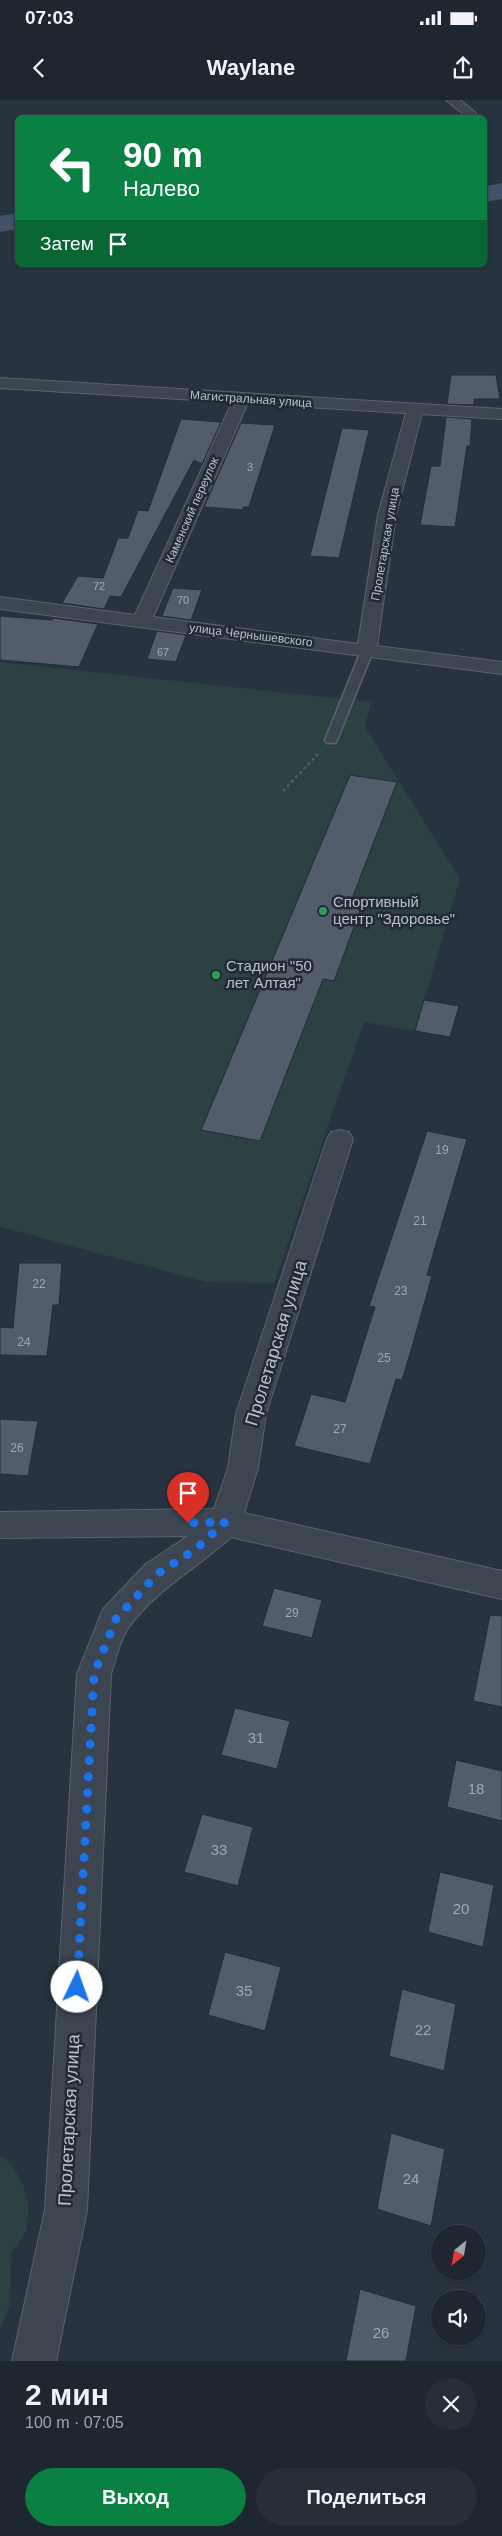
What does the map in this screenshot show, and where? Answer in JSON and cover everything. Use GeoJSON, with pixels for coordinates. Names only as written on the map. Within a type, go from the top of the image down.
{"type":"FeatureCollection","features":[{"type":"Feature","properties":{"kind":"street"},"geometry":{"type":"LineString","coordinates":[[452,100],[470,113]]}},
{"type":"Feature","properties":{"kind":"street","name":"Магистральная улица"},"geometry":{"type":"LineString","coordinates":[[0,383],[502,414]]}},
{"type":"Feature","properties":{"kind":"street","name":"Каменский переулок"},"geometry":{"type":"LineString","coordinates":[[142,621],[242,398]]}},
{"type":"Feature","properties":{"kind":"street","name":"Пролетарская улица"},"geometry":{"type":"LineString","coordinates":[[367,651],[388,515],[415,409]]}},
{"type":"Feature","properties":{"kind":"street","name":"улица Чернышевского"},"geometry":{"type":"LineString","coordinates":[[0,603],[502,668]]}},
{"type":"Feature","properties":{"kind":"street","name":"Пролетарская улица"},"geometry":{"type":"LineString","coordinates":[[34,2361],[66,2210],[94,1674],[116,1619],[157,1574],[196,1549],[225,1522],[243,1468],[251,1414],[340,1139]]}},
{"type":"Feature","properties":{"kind":"street"},"geometry":{"type":"LineString","coordinates":[[0,1525],[225,1522],[502,1585]]}},
{"type":"Feature","properties":{"kind":"lane"},"geometry":{"type":"LineString","coordinates":[[331,740],[367,651]]}},
{"type":"Feature","properties":{"kind":"path"},"geometry":{"type":"LineString","coordinates":[[282,791],[331,740]]}},
{"type":"Feature","properties":{"kind":"green space","name":"Стадион \"50 лет Алтая\""},"geometry":{"type":"Polygon","coordinates":[[[0,662],[371,702],[365,727],[460,879],[415,1031],[364,1022],[274,1283],[206,1282],[0,1227],[0,662]]]}},
{"type":"Feature","properties":{"kind":"green space"},"geometry":{"type":"Polygon","coordinates":[[[0,2156],[10,2162],[23,2184],[29,2208],[26,2232],[11,2253],[10,2305],[0,2329],[0,2156]]]}},
{"type":"Feature","properties":{"kind":"building"},"geometry":{"type":"Polygon","coordinates":[[[451,375],[496,375],[500,399],[474,399],[474,405],[447,404],[451,375]]]}},
{"type":"Feature","properties":{"kind":"building"},"geometry":{"type":"Polygon","coordinates":[[[446,417],[472,419],[470,446],[467,446],[455,527],[420,525],[431,466],[440,466],[446,417]]]}},
{"type":"Feature","properties":{"kind":"building"},"geometry":{"type":"Polygon","coordinates":[[[181,419],[221,422],[202,464],[194,460],[121,597],[110,596],[104,609],[62,603],[78,576],[103,578],[118,538],[128,538],[138,510],[148,511],[181,419]]]}},
{"type":"Feature","properties":{"kind":"building"},"geometry":{"type":"Polygon","coordinates":[[[241,423],[275,425],[249,507],[243,507],[243,510],[204,507],[241,423]]]}},
{"type":"Feature","properties":{"kind":"building"},"geometry":{"type":"Polygon","coordinates":[[[342,428],[369,430],[339,558],[310,556],[342,428]]]}},
{"type":"Feature","properties":{"kind":"building"},"geometry":{"type":"Polygon","coordinates":[[[173,588],[202,590],[191,620],[162,616],[173,588]]]}},
{"type":"Feature","properties":{"kind":"building"},"geometry":{"type":"Polygon","coordinates":[[[0,616],[52,620],[53,618],[98,624],[79,667],[0,660],[0,616]]]}},
{"type":"Feature","properties":{"kind":"building"},"geometry":{"type":"Polygon","coordinates":[[[157,631],[186,635],[176,662],[147,659],[157,631]]]}},
{"type":"Feature","properties":{"kind":"building"},"geometry":{"type":"Polygon","coordinates":[[[350,775],[397,782],[351,901],[363,903],[334,981],[323,979],[260,1141],[201,1130],[350,775]]]}},
{"type":"Feature","properties":{"kind":"building"},"geometry":{"type":"Polygon","coordinates":[[[424,1000],[459,1006],[450,1037],[415,1031],[424,1000]]]}},
{"type":"Feature","properties":{"kind":"building"},"geometry":{"type":"Polygon","coordinates":[[[427,1131],[467,1139],[427,1275],[432,1276],[412,1347],[402,1380],[396,1379],[370,1464],[294,1446],[311,1394],[345,1402],[375,1307],[369,1306],[427,1131]]]}},
{"type":"Feature","properties":{"kind":"building"},"geometry":{"type":"Polygon","coordinates":[[[19,1263],[62,1263],[59,1305],[53,1305],[47,1356],[0,1355],[0,1327],[13,1328],[19,1263]]]}},
{"type":"Feature","properties":{"kind":"building"},"geometry":{"type":"Polygon","coordinates":[[[0,1419],[38,1421],[28,1476],[0,1474],[0,1419]]]}},
{"type":"Feature","properties":{"kind":"building"},"geometry":{"type":"Polygon","coordinates":[[[274,1588],[322,1600],[312,1638],[262,1626],[274,1588]]]}},
{"type":"Feature","properties":{"kind":"building"},"geometry":{"type":"Polygon","coordinates":[[[490,1615],[502,1616],[502,1707],[473,1701],[490,1615]]]}},
{"type":"Feature","properties":{"kind":"building"},"geometry":{"type":"Polygon","coordinates":[[[235,1708],[290,1721],[277,1769],[221,1755],[235,1708]]]}},
{"type":"Feature","properties":{"kind":"building"},"geometry":{"type":"Polygon","coordinates":[[[456,1760],[502,1771],[502,1821],[447,1807],[456,1760]]]}},
{"type":"Feature","properties":{"kind":"building"},"geometry":{"type":"Polygon","coordinates":[[[202,1814],[253,1827],[238,1886],[184,1872],[202,1814]]]}},
{"type":"Feature","properties":{"kind":"building"},"geometry":{"type":"Polygon","coordinates":[[[440,1872],[494,1885],[483,1947],[428,1932],[440,1872]]]}},
{"type":"Feature","properties":{"kind":"building"},"geometry":{"type":"Polygon","coordinates":[[[225,1952],[281,1967],[265,2031],[208,2015],[225,1952]]]}},
{"type":"Feature","properties":{"kind":"building"},"geometry":{"type":"Polygon","coordinates":[[[402,1989],[456,2004],[444,2071],[389,2056],[402,1989]]]}},
{"type":"Feature","properties":{"kind":"building"},"geometry":{"type":"Polygon","coordinates":[[[391,2133],[445,2149],[431,2226],[377,2209],[391,2133]]]}},
{"type":"Feature","properties":{"kind":"building"},"geometry":{"type":"Polygon","coordinates":[[[360,2289],[416,2306],[406,2361],[346,2361],[360,2289]]]}},
{"type":"Feature","properties":{"kind":"waterway"},"geometry":{"type":"LineString","coordinates":[[487,194],[502,191]]}},
{"type":"Feature","properties":{"kind":"waterway"},"geometry":{"type":"LineString","coordinates":[[0,224],[15,222]]}},
{"type":"Feature","properties":{"kind":"place","name":"Спортивный центр \"Здоровье\""},"geometry":{"type":"Point","coordinates":[323,911]}},
{"type":"Feature","properties":{"kind":"place","name":"Стадион \"50 лет Алтая\""},"geometry":{"type":"Point","coordinates":[216,975]}},
{"type":"Feature","properties":{"kind":"route"},"geometry":{"type":"LineString","coordinates":[[77,1987],[94,1674],[116,1619],[157,1574],[196,1549],[225,1522],[188,1523]]}}]}
